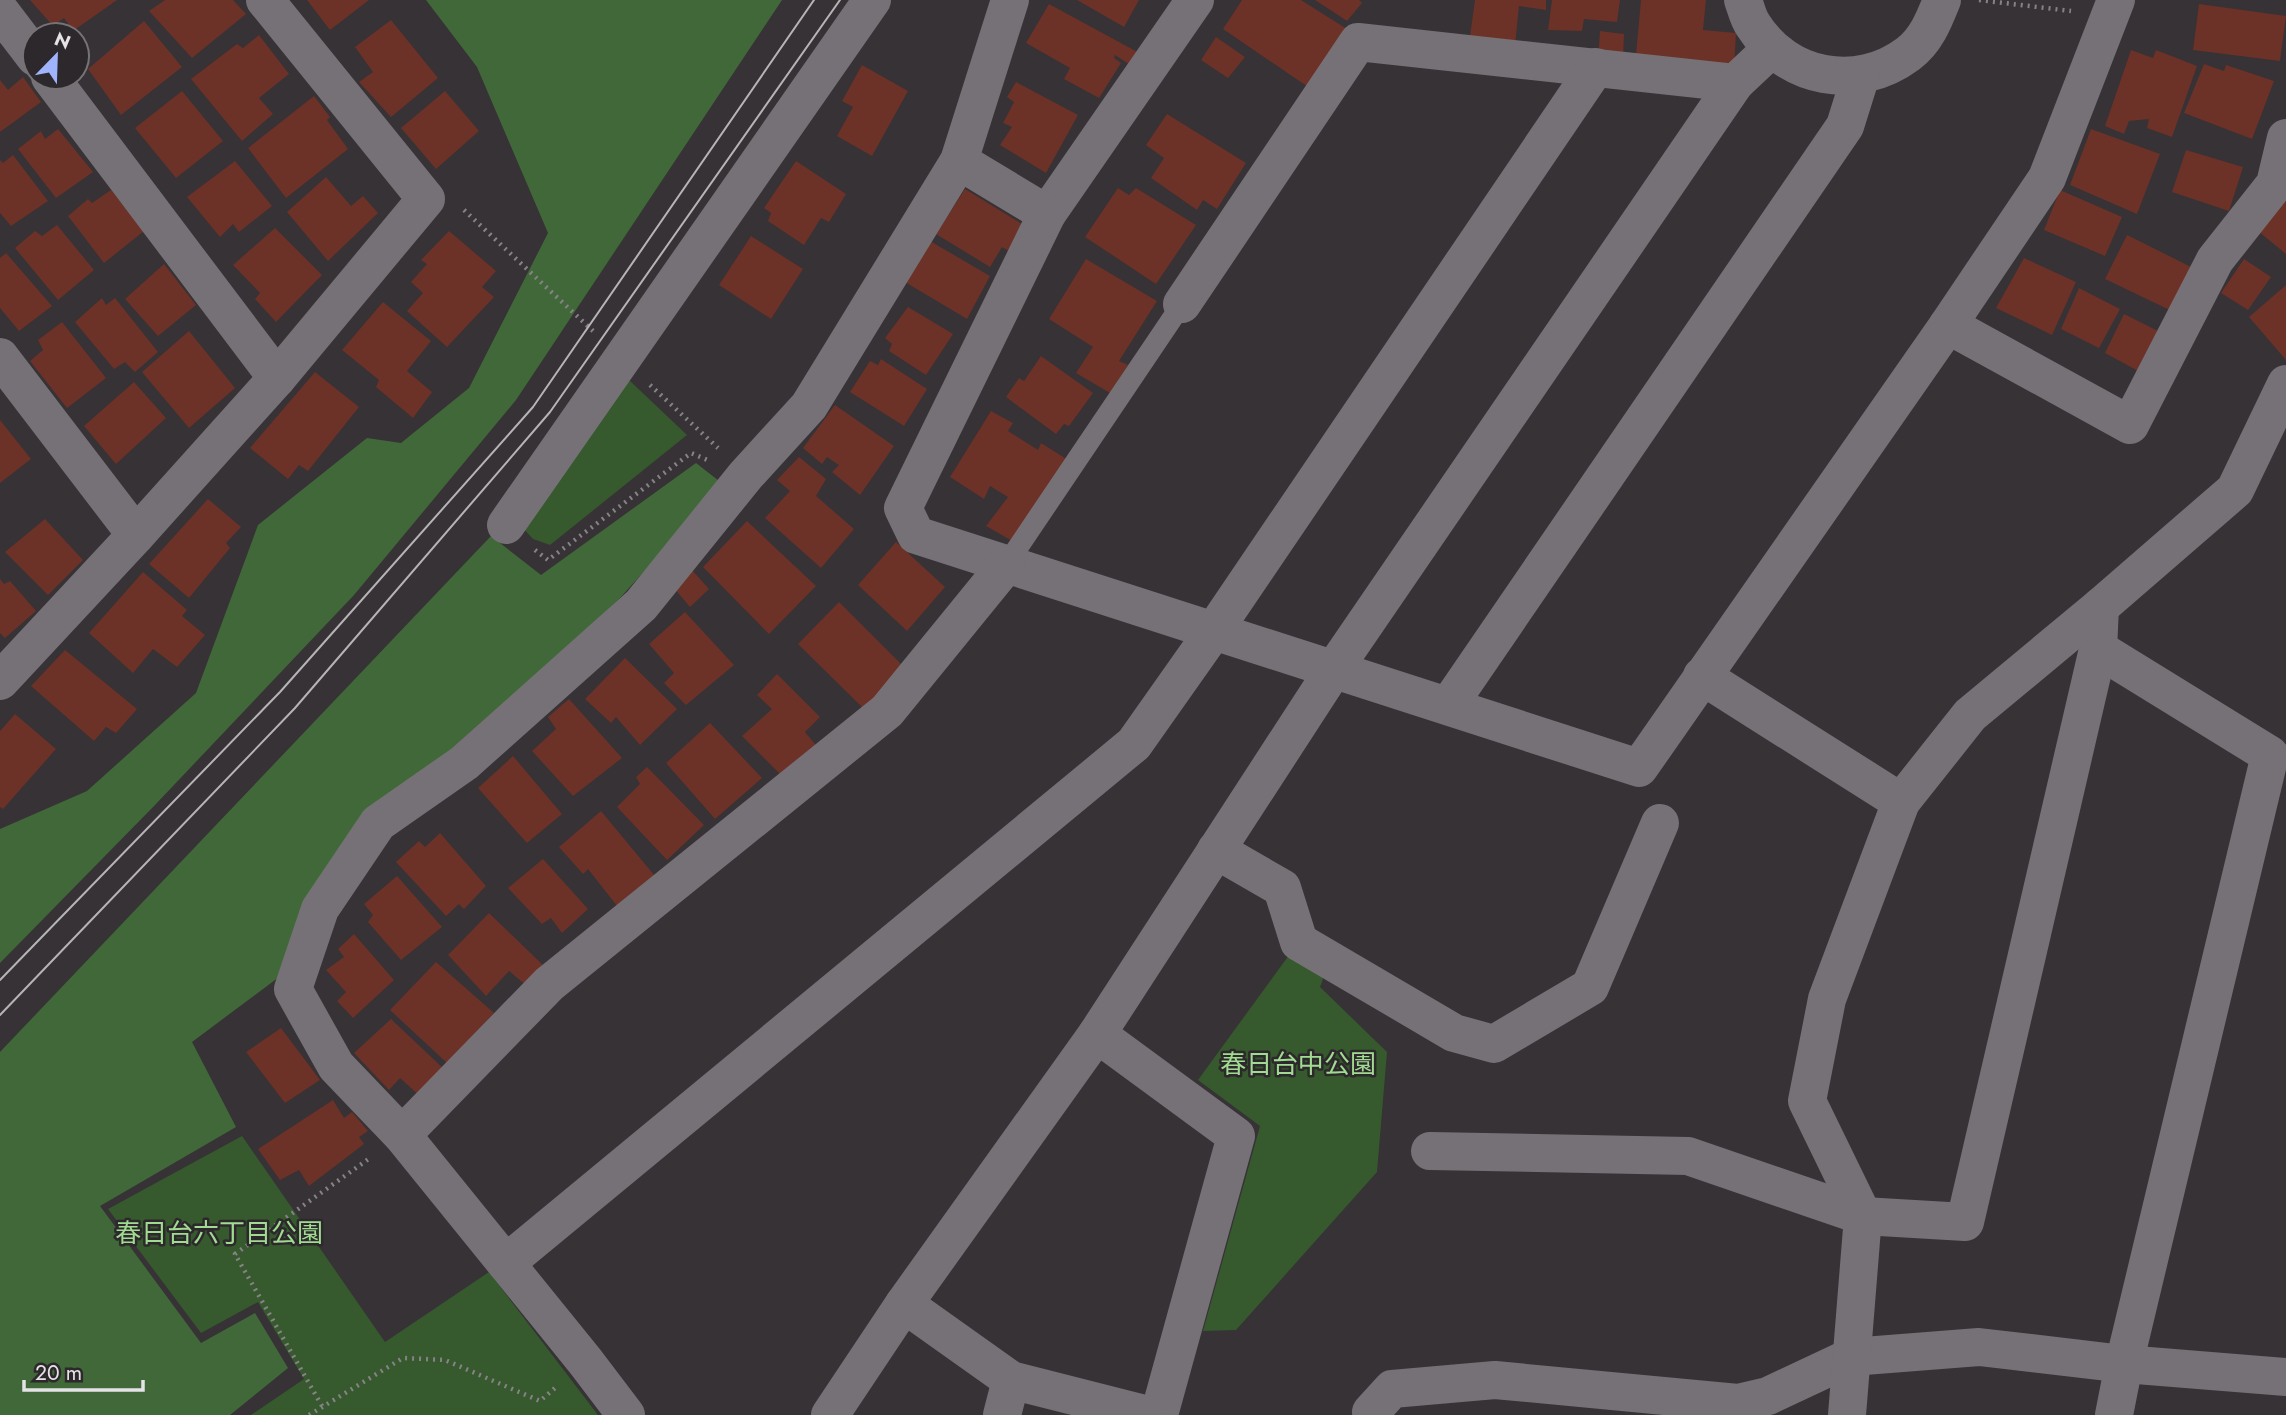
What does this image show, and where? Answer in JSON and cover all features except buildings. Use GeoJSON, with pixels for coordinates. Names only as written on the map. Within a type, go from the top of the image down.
{"type":"FeatureCollection","features":[{"type":"Feature","properties":{"kind":"street"},"geometry":{"type":"LineString","coordinates":[[0,681],[277,378],[426,200],[265,0]]}},
{"type":"Feature","properties":{"kind":"street"},"geometry":{"type":"LineString","coordinates":[[506,525],[872,0]]}},
{"type":"Feature","properties":{"kind":"street"},"geometry":{"type":"LineString","coordinates":[[626,1415],[402,1135],[336,1066],[293,989],[320,909],[378,823],[464,763],[641,605],[746,475],[809,406],[959,161],[1010,0]]}},
{"type":"Feature","properties":{"kind":"street"},"geometry":{"type":"LineString","coordinates":[[1195,0],[1047,214],[903,508],[916,535],[1639,768],[1948,325],[2047,178],[2113,8]]}},
{"type":"Feature","properties":{"kind":"street"},"geometry":{"type":"LineString","coordinates":[[1743,0],[1751,23],[1771,49],[1795,66],[1823,75],[1852,77],[1883,69],[1910,53],[1931,27],[1942,0]]}},
{"type":"Feature","properties":{"kind":"street"},"geometry":{"type":"LineString","coordinates":[[0,11],[21,39]]}},
{"type":"Feature","properties":{"kind":"street"},"geometry":{"type":"LineString","coordinates":[[1182,304],[1358,42],[1735,83]]}},
{"type":"Feature","properties":{"kind":"street"},"geometry":{"type":"LineString","coordinates":[[830,1415],[904,1304],[1097,1034],[1334,669],[1735,83],[1771,49]]}},
{"type":"Feature","properties":{"kind":"street"},"geometry":{"type":"LineString","coordinates":[[506,1263],[1134,744],[1213,632],[1596,67]]}},
{"type":"Feature","properties":{"kind":"street"},"geometry":{"type":"LineString","coordinates":[[1448,706],[1845,126],[1861,75]]}},
{"type":"Feature","properties":{"kind":"street"},"geometry":{"type":"LineString","coordinates":[[61,91],[277,378]]}},
{"type":"Feature","properties":{"kind":"street"},"geometry":{"type":"LineString","coordinates":[[1948,325],[2130,425],[2216,260],[2275,184],[2286,138]]}},
{"type":"Feature","properties":{"kind":"street"},"geometry":{"type":"LineString","coordinates":[[959,161],[1047,214]]}},
{"type":"Feature","properties":{"kind":"street"},"geometry":{"type":"LineString","coordinates":[[0,357],[136,535]]}},
{"type":"Feature","properties":{"kind":"street"},"geometry":{"type":"LineString","coordinates":[[1847,1415],[1863,1216],[1807,1101],[1826,999],[1901,802],[1970,715],[2235,490],[2286,384]]}},
{"type":"Feature","properties":{"kind":"street"},"geometry":{"type":"LineString","coordinates":[[402,1135],[549,984],[887,711],[1006,565]]}},
{"type":"Feature","properties":{"kind":"street"},"geometry":{"type":"LineString","coordinates":[[1430,1151],[1688,1156],[1863,1216],[1965,1222],[2098,649],[2100,607]]}},
{"type":"Feature","properties":{"kind":"street"},"geometry":{"type":"LineString","coordinates":[[2098,649],[2270,755],[2114,1415]]}},
{"type":"Feature","properties":{"kind":"street"},"geometry":{"type":"LineString","coordinates":[[1702,676],[1901,802]]}},
{"type":"Feature","properties":{"kind":"street"},"geometry":{"type":"LineString","coordinates":[[1216,850],[1282,888],[1300,942],[1454,1033],[1494,1044],[1590,987],[1660,822]]}},
{"type":"Feature","properties":{"kind":"street"},"geometry":{"type":"LineString","coordinates":[[1097,1034],[1236,1136],[1159,1415]]}},
{"type":"Feature","properties":{"kind":"street"},"geometry":{"type":"LineString","coordinates":[[904,1304],[1006,1397],[1148,1415]]}},
{"type":"Feature","properties":{"kind":"street"},"geometry":{"type":"LineString","coordinates":[[1371,1412],[1392,1389],[1495,1380],[1738,1403],[1768,1396],[1851,1357],[1979,1347],[2124,1364],[2286,1377]]}},
{"type":"Feature","properties":{"kind":"lane"},"geometry":{"type":"LineString","coordinates":[[1006,565],[1182,304]]}},
{"type":"Feature","properties":{"kind":"path"},"geometry":{"type":"LineString","coordinates":[[1974,0],[2113,8]]}},
{"type":"Feature","properties":{"kind":"path"},"geometry":{"type":"LineString","coordinates":[[426,200],[459,206],[514,258]]}},
{"type":"Feature","properties":{"kind":"path"},"geometry":{"type":"LineString","coordinates":[[506,525],[548,560],[691,453],[746,475]]}},
{"type":"Feature","properties":{"kind":"path"},"geometry":{"type":"LineString","coordinates":[[322,1406],[235,1254],[402,1135]]}},
{"type":"Feature","properties":{"kind":"path"},"geometry":{"type":"LineString","coordinates":[[309,1415],[403,1358],[445,1360],[540,1401],[585,1361]]}},
{"type":"Feature","properties":{"kind":"green space"},"geometry":{"type":"Polygon","coordinates":[[[426,0],[782,0],[516,400],[354,595],[155,805],[0,963],[0,829],[87,791],[196,693],[258,525],[367,438],[401,443],[469,388],[548,233],[477,67],[426,0]]]}},
{"type":"Feature","properties":{"kind":"green space"},"geometry":{"type":"Polygon","coordinates":[[[629,380],[687,435],[550,545],[533,539],[522,527],[629,380]]]}},
{"type":"Feature","properties":{"kind":"green space"},"geometry":{"type":"Polygon","coordinates":[[[696,463],[723,484],[620,598],[468,743],[369,817],[291,968],[192,1042],[236,1127],[100,1206],[201,1343],[255,1313],[288,1368],[230,1415],[0,1415],[0,1052],[491,536],[541,575],[696,463]]]}},
{"type":"Feature","properties":{"kind":"green space","name":"春日台中公園"},"geometry":{"type":"Polygon","coordinates":[[[1292,951],[1327,968],[1320,987],[1387,1052],[1377,1172],[1236,1330],[1203,1331],[1260,1126],[1198,1080],[1292,951]]]}},
{"type":"Feature","properties":{"kind":"green space","name":"春日台六丁目公園"},"geometry":{"type":"Polygon","coordinates":[[[242,1136],[385,1342],[489,1272],[598,1415],[251,1415],[304,1379],[258,1302],[201,1333],[108,1209],[242,1136]]]}},
{"type":"Feature","properties":{"kind":"tram line"},"geometry":{"type":"LineString","coordinates":[[0,980],[280,692],[533,407],[814,0]]}},
{"type":"Feature","properties":{"kind":"tram line"},"geometry":{"type":"LineString","coordinates":[[0,1015],[295,708],[550,412],[840,0]]}}]}
